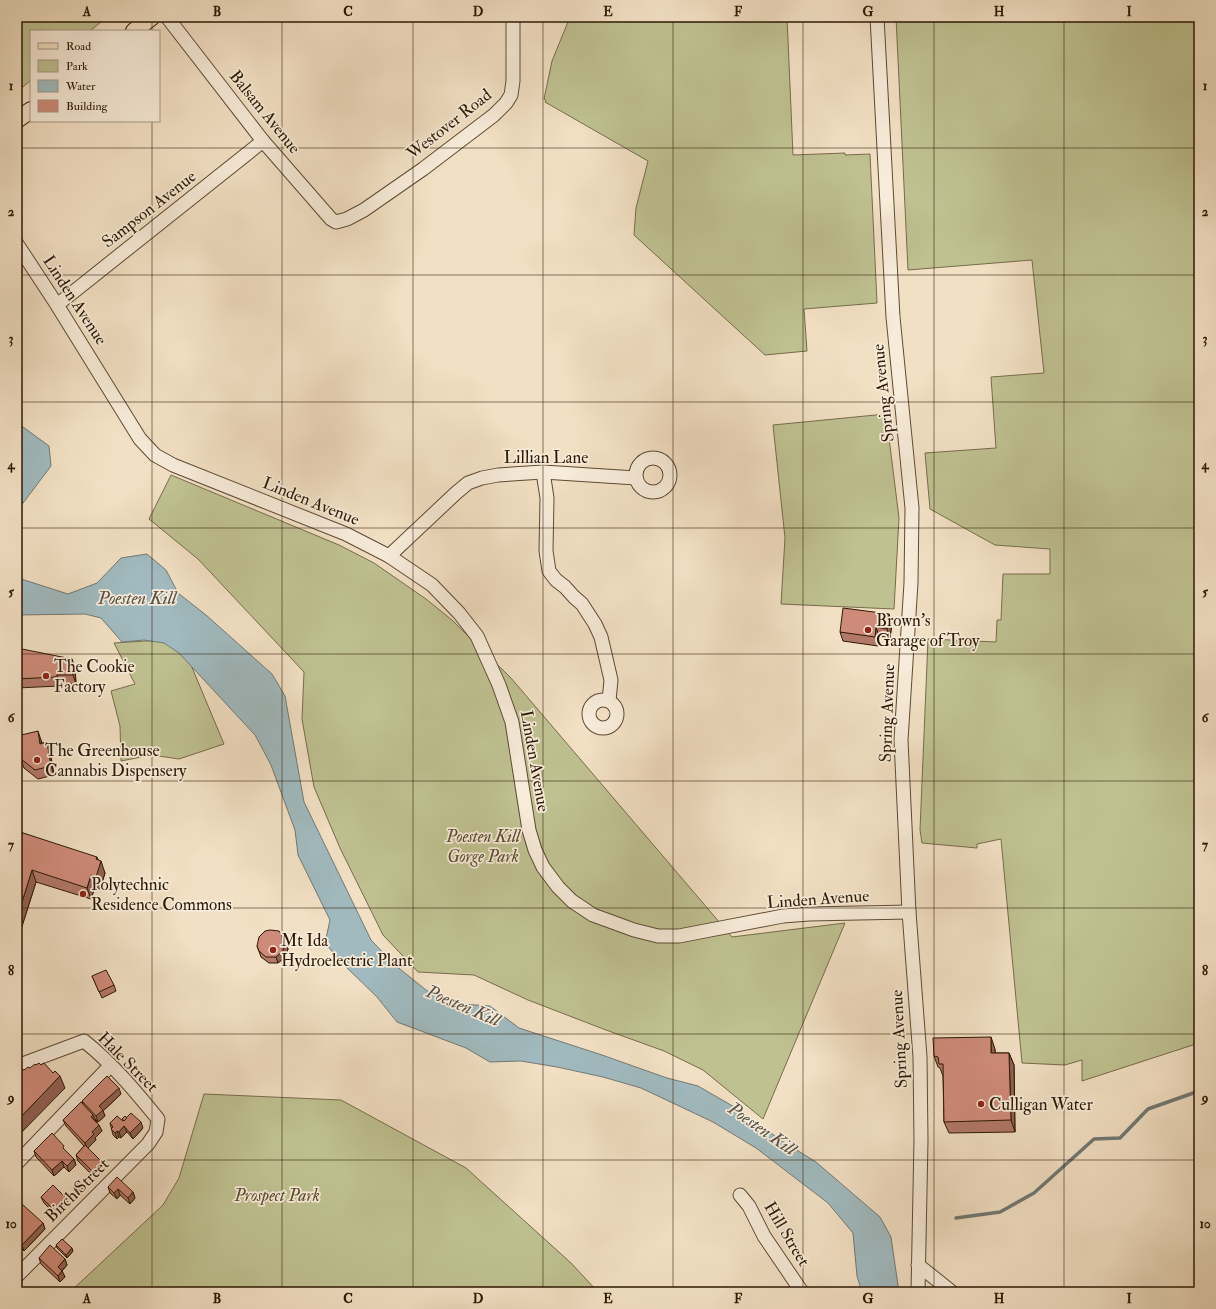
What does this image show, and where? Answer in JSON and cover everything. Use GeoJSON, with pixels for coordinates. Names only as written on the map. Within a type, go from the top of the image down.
{"type":"FeatureCollection","features":[{"type":"Feature","properties":{"kind":"main road"},"geometry":{"type":"LineString","coordinates":[[135,30],[152,17]]}},
{"type":"Feature","properties":{"kind":"main road"},"geometry":{"type":"LineString","coordinates":[[17,120],[30,111]]}},
{"type":"Feature","properties":{"kind":"street","name":"Balsam Avenue"},"geometry":{"type":"LineString","coordinates":[[167,17],[263,141],[331,219],[336,222],[341,221]]}},
{"type":"Feature","properties":{"kind":"street","name":"Westover Road"},"geometry":{"type":"LineString","coordinates":[[341,221],[347,220],[364,210],[423,169],[494,115],[506,103],[510,95],[513,81],[512,17]]}},
{"type":"Feature","properties":{"kind":"street","name":"Spring Avenue"},"geometry":{"type":"LineString","coordinates":[[877,17],[893,317],[912,508],[911,583],[901,740],[909,912],[920,1057],[921,1140],[918,1292]]}},
{"type":"Feature","properties":{"kind":"street","name":"Sampson Avenue"},"geometry":{"type":"LineString","coordinates":[[57,305],[263,141]]}},
{"type":"Feature","properties":{"kind":"street","name":"Linden Avenue"},"geometry":{"type":"LineString","coordinates":[[17,244],[57,305],[140,439],[156,455],[173,465],[346,534],[389,556],[432,585],[459,613],[477,636],[499,685],[512,722],[529,830],[535,850],[543,868],[558,887],[572,901],[593,915],[634,930],[658,936],[679,936],[783,916],[909,912]]}},
{"type":"Feature","properties":{"kind":"street","name":"Lillian Lane"},"geometry":{"type":"LineString","coordinates":[[389,556],[456,493],[468,483],[482,478],[498,475],[543,472],[636,478]]}},
{"type":"Feature","properties":{"kind":"street"},"geometry":{"type":"LineString","coordinates":[[543,472],[547,498],[546,551],[549,571],[556,580],[582,604],[595,624],[601,637],[610,680],[609,701]]}},
{"type":"Feature","properties":{"kind":"street","name":"Hale Street"},"geometry":{"type":"LineString","coordinates":[[17,1066],[84,1041],[94,1049],[141,1098],[158,1119],[157,1127]]}},
{"type":"Feature","properties":{"kind":"street"},"geometry":{"type":"LineString","coordinates":[[17,1163],[110,1066]]}},
{"type":"Feature","properties":{"kind":"street","name":"Birch Street"},"geometry":{"type":"LineString","coordinates":[[19,1271],[148,1144],[156,1132],[157,1127]]}},
{"type":"Feature","properties":{"kind":"street","name":"Hill Street"},"geometry":{"type":"LineString","coordinates":[[740,1195],[749,1206],[764,1236],[802,1292]]}},
{"type":"Feature","properties":{"kind":"street"},"geometry":{"type":"LineString","coordinates":[[918,1265],[952,1292]]}},
{"type":"Feature","properties":{"kind":"green space"},"geometry":{"type":"Polygon","coordinates":[[[17,17],[107,17],[91,30],[30,30],[30,81],[17,92],[17,17]]]}},
{"type":"Feature","properties":{"kind":"green space"},"geometry":{"type":"Polygon","coordinates":[[[570,17],[787,17],[793,155],[845,153],[845,155],[870,154],[877,303],[804,309],[807,351],[765,355],[634,235],[636,208],[648,161],[545,102],[546,100],[544,99],[552,61],[570,17]]]}},
{"type":"Feature","properties":{"kind":"green space"},"geometry":{"type":"Polygon","coordinates":[[[896,17],[1199,17],[1199,1043],[1082,1081],[1082,1060],[1065,1065],[1022,1063],[1001,839],[977,844],[977,848],[922,843],[920,830],[928,639],[996,642],[997,620],[1001,620],[1003,574],[1050,574],[1050,549],[995,545],[930,509],[925,453],[996,448],[991,377],[1044,373],[1032,260],[908,270],[896,17]]]}},
{"type":"Feature","properties":{"kind":"green space"},"geometry":{"type":"Polygon","coordinates":[[[886,414],[899,518],[894,609],[781,604],[785,538],[773,425],[886,414]]]}},
{"type":"Feature","properties":{"kind":"green space","name":"Poesten Kill Gorge Park"},"geometry":{"type":"Polygon","coordinates":[[[171,475],[339,545],[374,563],[426,599],[452,620],[511,678],[732,937],[845,923],[763,1119],[703,1070],[664,1051],[528,1000],[474,975],[418,972],[383,935],[340,848],[314,787],[302,719],[304,672],[198,559],[149,519],[171,475]]]}},
{"type":"Feature","properties":{"kind":"green space"},"geometry":{"type":"Polygon","coordinates":[[[179,641],[186,653],[224,744],[179,759],[152,755],[121,761],[120,726],[111,691],[135,684],[114,643],[179,641]]]}},
{"type":"Feature","properties":{"kind":"green space","name":"Prospect Park"},"geometry":{"type":"Polygon","coordinates":[[[204,1094],[341,1100],[466,1168],[571,1263],[598,1292],[70,1292],[163,1205],[179,1178],[204,1094]]]}},
{"type":"Feature","properties":{"kind":"water"},"geometry":{"type":"Polygon","coordinates":[[[17,424],[49,446],[51,466],[17,511],[17,424]]]}},
{"type":"Feature","properties":{"kind":"water","name":"Poesten Kill"},"geometry":{"type":"Polygon","coordinates":[[[147,554],[166,570],[178,593],[206,615],[272,674],[285,696],[304,802],[371,940],[395,965],[426,990],[448,1003],[490,1006],[519,1028],[667,1078],[698,1086],[736,1108],[779,1139],[816,1162],[880,1217],[891,1237],[899,1292],[862,1292],[857,1276],[853,1233],[828,1203],[756,1148],[713,1122],[641,1088],[603,1077],[557,1067],[521,1061],[490,1062],[466,1048],[397,1022],[377,997],[343,964],[325,943],[330,920],[298,855],[295,830],[271,765],[255,735],[179,653],[164,643],[144,640],[122,642],[101,618],[85,614],[17,615],[17,576],[18,578],[68,594],[97,583],[121,558],[147,554]]]}},
{"type":"Feature","properties":{"kind":"building"},"geometry":{"type":"Polygon","coordinates":[[[843,608],[889,614],[887,629],[876,627],[875,637],[840,632],[843,608]]]}},
{"type":"Feature","properties":{"kind":"building","name":"The Cookie Factory"},"geometry":{"type":"Polygon","coordinates":[[[17,648],[72,659],[73,675],[17,679],[17,648]]]}},
{"type":"Feature","properties":{"kind":"building","name":"The Greenhouse Cannabis Dispensery"},"geometry":{"type":"Polygon","coordinates":[[[38,731],[40,744],[47,742],[51,766],[35,770],[21,759],[17,736],[38,731]]]}},
{"type":"Feature","properties":{"kind":"building","name":"Polytechnic Residence Commons"},"geometry":{"type":"Polygon","coordinates":[[[17,831],[97,857],[96,859],[101,861],[96,877],[91,875],[87,888],[32,870],[17,918],[17,831]]]}},
{"type":"Feature","properties":{"kind":"building","name":"Mt Ida Hydroelectric Plant"},"geometry":{"type":"Polygon","coordinates":[[[265,931],[279,931],[284,938],[285,943],[283,951],[276,957],[266,957],[259,951],[257,946],[259,937],[265,931]]]}},
{"type":"Feature","properties":{"kind":"building"},"geometry":{"type":"Polygon","coordinates":[[[106,970],[114,985],[99,992],[92,976],[106,970]]]}},
{"type":"Feature","properties":{"kind":"building","name":"Culligan Water"},"geometry":{"type":"Polygon","coordinates":[[[991,1037],[991,1053],[1009,1053],[1011,1120],[944,1122],[943,1064],[939,1064],[938,1057],[934,1056],[933,1038],[991,1037]]]}},
{"type":"Feature","properties":{"kind":"building"},"geometry":{"type":"Polygon","coordinates":[[[39,1063],[41,1065],[44,1063],[53,1073],[55,1071],[60,1076],[17,1121],[17,1071],[19,1072],[28,1067],[30,1068],[39,1063]]]}},
{"type":"Feature","properties":{"kind":"building"},"geometry":{"type":"Polygon","coordinates":[[[107,1076],[119,1088],[99,1106],[103,1110],[96,1116],[82,1101],[107,1076]]]}},
{"type":"Feature","properties":{"kind":"building"},"geometry":{"type":"Polygon","coordinates":[[[81,1102],[93,1115],[91,1117],[99,1125],[92,1132],[94,1134],[85,1143],[63,1120],[81,1102]]]}},
{"type":"Feature","properties":{"kind":"building"},"geometry":{"type":"Polygon","coordinates":[[[131,1113],[141,1122],[130,1133],[124,1126],[119,1132],[117,1131],[115,1133],[111,1129],[113,1127],[110,1123],[117,1116],[123,1121],[131,1113]]]}},
{"type":"Feature","properties":{"kind":"building"},"geometry":{"type":"Polygon","coordinates":[[[125,1116],[127,1118],[124,1121],[122,1119],[125,1116]]]}},
{"type":"Feature","properties":{"kind":"building"},"geometry":{"type":"Polygon","coordinates":[[[52,1133],[64,1146],[63,1148],[74,1159],[67,1166],[62,1161],[52,1170],[34,1151],[52,1133]]]}},
{"type":"Feature","properties":{"kind":"building"},"geometry":{"type":"Polygon","coordinates":[[[85,1145],[103,1163],[94,1173],[76,1155],[85,1145]]]}},
{"type":"Feature","properties":{"kind":"building"},"geometry":{"type":"Polygon","coordinates":[[[117,1177],[133,1192],[128,1198],[118,1189],[114,1193],[108,1187],[117,1177]]]}},
{"type":"Feature","properties":{"kind":"building"},"geometry":{"type":"Polygon","coordinates":[[[79,1182],[83,1186],[78,1192],[74,1187],[79,1182]]]}},
{"type":"Feature","properties":{"kind":"building"},"geometry":{"type":"Polygon","coordinates":[[[53,1185],[66,1198],[54,1210],[41,1197],[53,1185]]]}},
{"type":"Feature","properties":{"kind":"building"},"geometry":{"type":"Polygon","coordinates":[[[22,1204],[43,1223],[22,1245],[17,1239],[17,1210],[22,1204]]]}},
{"type":"Feature","properties":{"kind":"building"},"geometry":{"type":"Polygon","coordinates":[[[62,1239],[72,1248],[66,1255],[56,1245],[62,1239]]]}},
{"type":"Feature","properties":{"kind":"building"},"geometry":{"type":"Polygon","coordinates":[[[50,1245],[65,1259],[58,1267],[62,1271],[58,1276],[39,1258],[50,1245]]]}},
{"type":"Feature","properties":{"kind":"waterway"},"geometry":{"type":"LineString","coordinates":[[956,1218],[1000,1212],[1034,1193],[1094,1139],[1120,1138],[1148,1109],[1199,1091]]}},
{"type":"Feature","properties":{"kind":"place","name":"Brown's Garage of Troy"},"geometry":{"type":"Point","coordinates":[868,630]}},
{"type":"Feature","properties":{"kind":"place","name":"The Cookie Factory"},"geometry":{"type":"Point","coordinates":[46,676]}},
{"type":"Feature","properties":{"kind":"place","name":"The Greenhouse Cannabis Dispensery"},"geometry":{"type":"Point","coordinates":[37,760]}},
{"type":"Feature","properties":{"kind":"place","name":"Polytechnic Residence Commons"},"geometry":{"type":"Point","coordinates":[83,894]}},
{"type":"Feature","properties":{"kind":"place","name":"Mt Ida Hydroelectric Plant"},"geometry":{"type":"Point","coordinates":[273,950]}},
{"type":"Feature","properties":{"kind":"place","name":"Culligan Water"},"geometry":{"type":"Point","coordinates":[981,1104]}}]}
